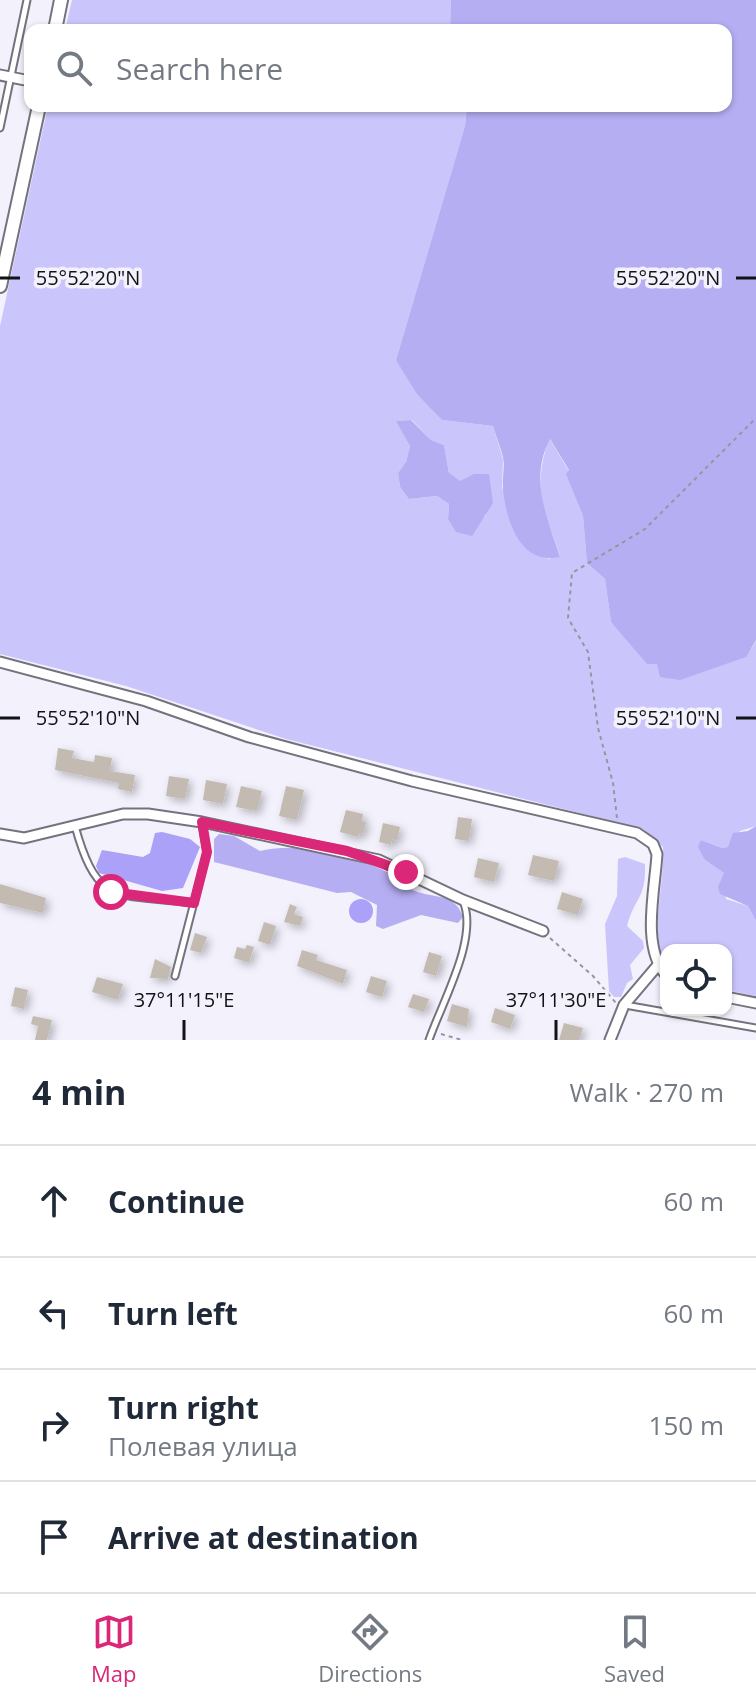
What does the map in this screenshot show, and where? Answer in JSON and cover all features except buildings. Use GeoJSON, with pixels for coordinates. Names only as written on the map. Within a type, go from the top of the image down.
{"type":"FeatureCollection","features":[{"type":"Feature","properties":{"kind":"street"},"geometry":{"type":"LineString","coordinates":[[56,24],[61,0]]}},
{"type":"Feature","properties":{"kind":"street"},"geometry":{"type":"LineString","coordinates":[[0,286],[38,112]]}},
{"type":"Feature","properties":{"kind":"street"},"geometry":{"type":"LineString","coordinates":[[0,662],[146,701],[249,737],[412,781],[637,833],[653,844],[657,854],[652,948],[660,968]]}},
{"type":"Feature","properties":{"kind":"street"},"geometry":{"type":"LineString","coordinates":[[0,834],[24,838],[123,814],[148,814],[202,822],[379,860],[463,900],[543,931]]}},
{"type":"Feature","properties":{"kind":"street"},"geometry":{"type":"LineString","coordinates":[[610,1040],[624,1005],[658,965]]}},
{"type":"Feature","properties":{"kind":"street"},"geometry":{"type":"LineString","coordinates":[[732,998],[756,1003]]}},
{"type":"Feature","properties":{"kind":"lane"},"geometry":{"type":"LineString","coordinates":[[0,128],[5,76],[27,0]]}},
{"type":"Feature","properties":{"kind":"lane"},"geometry":{"type":"LineString","coordinates":[[175,976],[207,852],[202,822]]}},
{"type":"Feature","properties":{"kind":"lane"},"geometry":{"type":"LineString","coordinates":[[75,825],[95,881],[111,892],[194,903]]}},
{"type":"Feature","properties":{"kind":"lane"},"geometry":{"type":"LineString","coordinates":[[429,1040],[467,935],[469,914],[463,900]]}},
{"type":"Feature","properties":{"kind":"lane"},"geometry":{"type":"LineString","coordinates":[[624,1005],[756,1028]]}},
{"type":"Feature","properties":{"kind":"path"},"geometry":{"type":"LineString","coordinates":[[618,823],[613,783],[598,728],[588,652],[568,618],[572,573],[645,529],[756,418]]}},
{"type":"Feature","properties":{"kind":"path"},"geometry":{"type":"LineString","coordinates":[[543,931],[593,976],[615,1003],[624,1005]]}},
{"type":"Feature","properties":{"kind":"path"},"geometry":{"type":"LineString","coordinates":[[432,1032],[462,1040]]}},
{"type":"Feature","properties":{"kind":"shaded area"},"geometry":{"type":"Polygon","coordinates":[[[72,0],[451,0],[450,24],[66,24],[72,0]]]}},
{"type":"Feature","properties":{"kind":"shaded area"},"geometry":{"type":"Polygon","coordinates":[[[451,0],[756,0],[756,640],[746,657],[680,680],[660,677],[657,664],[647,664],[611,622],[605,579],[587,563],[583,516],[566,474],[569,470],[550,439],[541,469],[542,498],[560,557],[546,558],[525,548],[512,527],[503,489],[503,457],[493,426],[442,420],[417,394],[396,360],[465,126],[466,112],[732,112],[732,24],[450,24],[451,0]]]}},
{"type":"Feature","properties":{"kind":"shaded area"},"geometry":{"type":"Polygon","coordinates":[[[47,112],[466,112],[465,126],[396,360],[442,420],[493,426],[503,459],[502,488],[548,559],[560,556],[542,498],[541,471],[549,438],[569,471],[567,475],[583,516],[587,563],[605,579],[611,622],[647,656],[659,664],[670,666],[714,666],[740,658],[756,640],[756,826],[740,831],[729,847],[722,848],[701,840],[705,860],[724,873],[726,899],[748,906],[756,921],[756,996],[732,991],[732,944],[660,944],[660,954],[657,929],[663,847],[643,829],[286,739],[126,686],[0,654],[0,326],[47,112]],[[412,420],[397,421],[410,446],[406,462],[398,473],[400,487],[409,499],[437,496],[449,504],[448,519],[476,526],[486,515],[449,473],[444,445],[431,440],[412,420]]]}},
{"type":"Feature","properties":{"kind":"shaded area"},"geometry":{"type":"Polygon","coordinates":[[[411,420],[431,440],[444,445],[449,473],[460,481],[474,474],[489,474],[493,503],[472,536],[456,532],[448,519],[449,504],[437,496],[409,499],[400,487],[398,473],[406,462],[410,446],[396,421],[411,420]]]}},
{"type":"Feature","properties":{"kind":"shaded area"},"geometry":{"type":"Polygon","coordinates":[[[756,826],[756,921],[748,906],[720,894],[718,887],[724,873],[705,860],[698,847],[701,840],[722,848],[728,847],[733,833],[748,831],[756,826]]]}},
{"type":"Feature","properties":{"kind":"shaded area"},"geometry":{"type":"Polygon","coordinates":[[[155,833],[190,839],[200,847],[183,888],[162,891],[99,873],[96,866],[102,850],[143,857],[150,853],[155,833]]]}},
{"type":"Feature","properties":{"kind":"shaded area"},"geometry":{"type":"Polygon","coordinates":[[[219,834],[234,836],[260,851],[312,849],[365,862],[397,877],[411,889],[448,899],[463,917],[458,923],[421,915],[383,929],[376,926],[377,905],[351,892],[337,893],[214,862],[214,839],[219,834]]]}},
{"type":"Feature","properties":{"kind":"shaded area"},"geometry":{"type":"Polygon","coordinates":[[[625,857],[645,864],[642,892],[627,926],[643,941],[644,948],[630,965],[633,979],[627,983],[621,997],[614,997],[609,991],[605,924],[617,896],[618,859],[625,857]]]}},
{"type":"Feature","properties":{"kind":"shaded area"},"geometry":{"type":"Polygon","coordinates":[[[361,899],[372,906],[373,911],[366,922],[361,923],[350,916],[349,911],[356,900],[361,899]]]}},
{"type":"Feature","properties":{"kind":"route"},"geometry":{"type":"LineString","coordinates":[[111,892],[194,903],[207,852],[202,822],[347,851],[406,872]]}}]}
